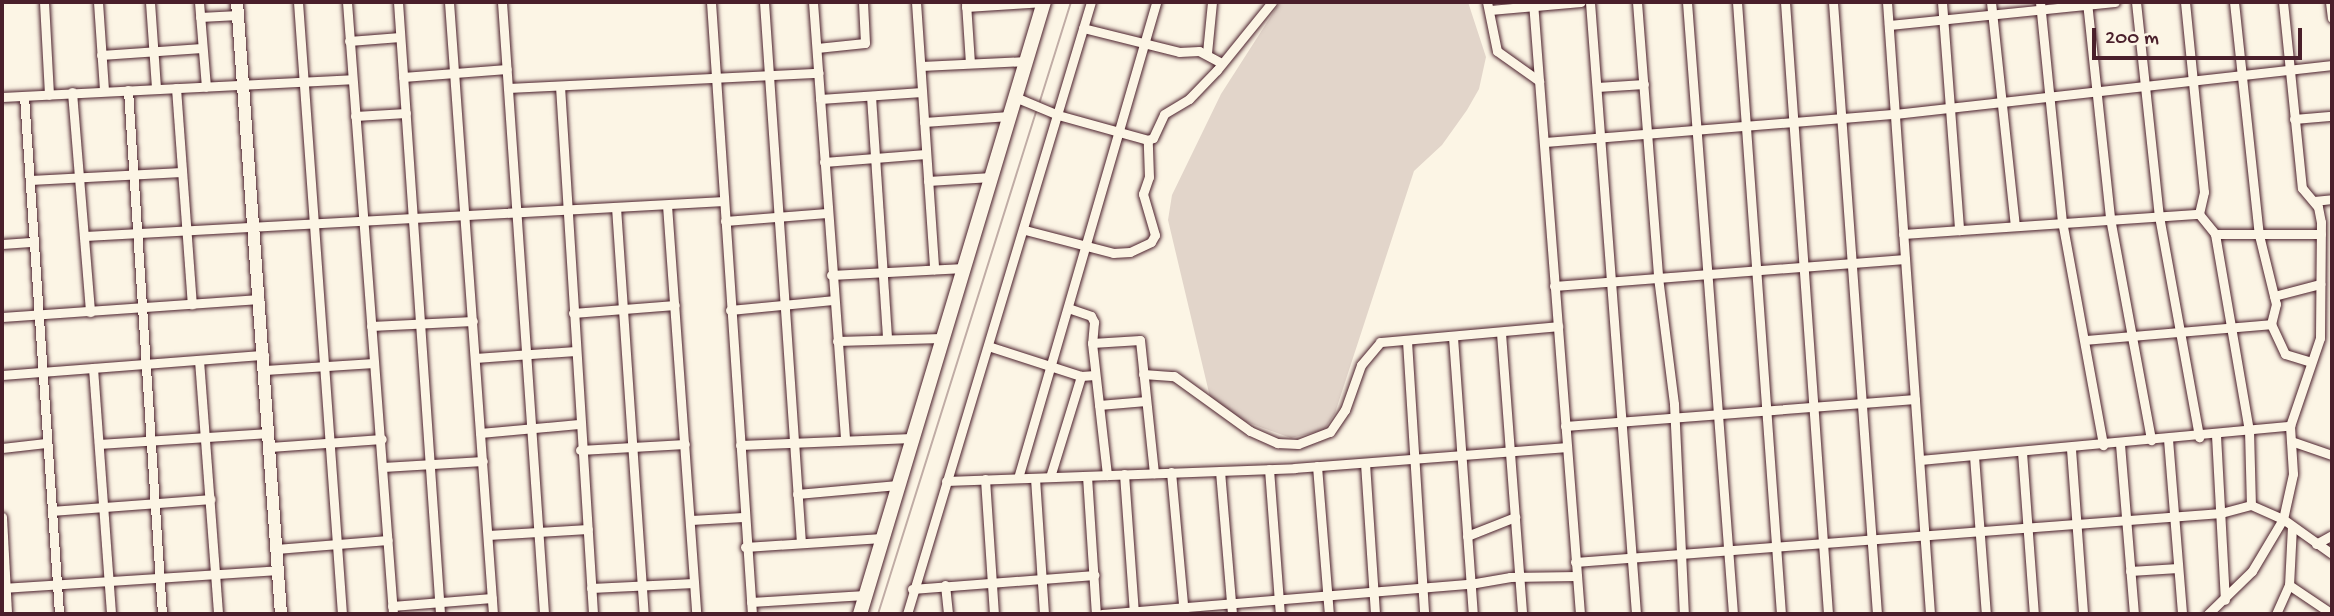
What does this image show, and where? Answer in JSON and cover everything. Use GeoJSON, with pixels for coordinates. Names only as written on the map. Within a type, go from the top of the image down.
{"type":"FeatureCollection","features":[{"type":"Feature","properties":{"kind":"main road"},"geometry":{"type":"LineString","coordinates":[[859,614],[1044,2]]}},
{"type":"Feature","properties":{"kind":"street"},"geometry":{"type":"LineString","coordinates":[[44,2],[49,94]]}},
{"type":"Feature","properties":{"kind":"street"},"geometry":{"type":"LineString","coordinates":[[98,2],[104,90]]}},
{"type":"Feature","properties":{"kind":"street"},"geometry":{"type":"LineString","coordinates":[[150,2],[156,88]]}},
{"type":"Feature","properties":{"kind":"street"},"geometry":{"type":"LineString","coordinates":[[199,2],[206,88]]}},
{"type":"Feature","properties":{"kind":"street"},"geometry":{"type":"LineString","coordinates":[[237,2],[281,614]]}},
{"type":"Feature","properties":{"kind":"street"},"geometry":{"type":"LineString","coordinates":[[298,2],[342,614]]}},
{"type":"Feature","properties":{"kind":"street"},"geometry":{"type":"LineString","coordinates":[[347,2],[393,610],[492,598]]}},
{"type":"Feature","properties":{"kind":"street"},"geometry":{"type":"LineString","coordinates":[[398,2],[440,614]]}},
{"type":"Feature","properties":{"kind":"street"},"geometry":{"type":"LineString","coordinates":[[449,2],[494,614]]}},
{"type":"Feature","properties":{"kind":"street"},"geometry":{"type":"LineString","coordinates":[[502,2],[544,614]]}},
{"type":"Feature","properties":{"kind":"street"},"geometry":{"type":"LineString","coordinates":[[710,2],[745,547],[752,614]]}},
{"type":"Feature","properties":{"kind":"street"},"geometry":{"type":"LineString","coordinates":[[764,2],[801,543]]}},
{"type":"Feature","properties":{"kind":"street"},"geometry":{"type":"LineString","coordinates":[[813,2],[845,440]]}},
{"type":"Feature","properties":{"kind":"street"},"geometry":{"type":"LineString","coordinates":[[817,48],[865,43],[863,2]]}},
{"type":"Feature","properties":{"kind":"street"},"geometry":{"type":"LineString","coordinates":[[916,2],[934,269]]}},
{"type":"Feature","properties":{"kind":"street"},"geometry":{"type":"LineString","coordinates":[[970,63],[966,5],[1044,2]]}},
{"type":"Feature","properties":{"kind":"street"},"geometry":{"type":"LineString","coordinates":[[907,614],[912,589],[1025,230],[1091,2]]}},
{"type":"Feature","properties":{"kind":"street"},"geometry":{"type":"LineString","coordinates":[[1018,478],[1156,2]]}},
{"type":"Feature","properties":{"kind":"street"},"geometry":{"type":"LineString","coordinates":[[1207,53],[1212,2]]}},
{"type":"Feature","properties":{"kind":"street"},"geometry":{"type":"LineString","coordinates":[[1015,97],[1058,115],[1148,140],[1153,138],[1164,114],[1189,99],[1272,2]]}},
{"type":"Feature","properties":{"kind":"street"},"geometry":{"type":"LineString","coordinates":[[1539,81],[1497,51],[1489,6],[1581,2]]}},
{"type":"Feature","properties":{"kind":"street"},"geometry":{"type":"LineString","coordinates":[[1590,2],[1636,614]]}},
{"type":"Feature","properties":{"kind":"street"},"geometry":{"type":"LineString","coordinates":[[1637,2],[1658,278],[1674,404],[1671,416],[1684,614]]}},
{"type":"Feature","properties":{"kind":"street"},"geometry":{"type":"LineString","coordinates":[[1687,2],[1733,614]]}},
{"type":"Feature","properties":{"kind":"street"},"geometry":{"type":"LineString","coordinates":[[1737,2],[1781,614]]}},
{"type":"Feature","properties":{"kind":"street"},"geometry":{"type":"LineString","coordinates":[[1785,2],[1828,614]]}},
{"type":"Feature","properties":{"kind":"street"},"geometry":{"type":"LineString","coordinates":[[1833,2],[1877,614]]}},
{"type":"Feature","properties":{"kind":"street"},"geometry":{"type":"LineString","coordinates":[[1887,2],[1930,614]]}},
{"type":"Feature","properties":{"kind":"street"},"geometry":{"type":"LineString","coordinates":[[1942,2],[1959,230]]}},
{"type":"Feature","properties":{"kind":"street"},"geometry":{"type":"LineString","coordinates":[[1992,2],[2000,101],[2015,225]]}},
{"type":"Feature","properties":{"kind":"street"},"geometry":{"type":"LineString","coordinates":[[1889,25],[1993,15],[2040,6],[2115,2]]}},
{"type":"Feature","properties":{"kind":"street"},"geometry":{"type":"LineString","coordinates":[[2136,2],[2159,216],[2199,437]]}},
{"type":"Feature","properties":{"kind":"street"},"geometry":{"type":"LineString","coordinates":[[2185,2],[2204,192],[2199,214]]}},
{"type":"Feature","properties":{"kind":"street"},"geometry":{"type":"LineString","coordinates":[[2234,2],[2259,235],[2277,310],[2271,324],[2285,354],[2311,362]]}},
{"type":"Feature","properties":{"kind":"street"},"geometry":{"type":"LineString","coordinates":[[2208,614],[2252,571],[2283,519],[2293,474],[2290,426],[2320,338],[2321,222],[2314,201],[2302,188],[2283,2]]}},
{"type":"Feature","properties":{"kind":"street"},"geometry":{"type":"LineString","coordinates":[[2330,2],[2332,18]]}},
{"type":"Feature","properties":{"kind":"street"},"geometry":{"type":"LineString","coordinates":[[2087,3],[2110,218],[2151,440]]}},
{"type":"Feature","properties":{"kind":"street"},"geometry":{"type":"LineString","coordinates":[[1533,4],[1580,614]]}},
{"type":"Feature","properties":{"kind":"street"},"geometry":{"type":"LineString","coordinates":[[2040,6],[2062,221],[2103,445]]}},
{"type":"Feature","properties":{"kind":"street"},"geometry":{"type":"LineString","coordinates":[[200,17],[238,15]]}},
{"type":"Feature","properties":{"kind":"street"},"geometry":{"type":"LineString","coordinates":[[1083,28],[1144,44],[1207,53],[1222,63]]}},
{"type":"Feature","properties":{"kind":"street"},"geometry":{"type":"LineString","coordinates":[[349,41],[400,37]]}},
{"type":"Feature","properties":{"kind":"street"},"geometry":{"type":"LineString","coordinates":[[101,55],[202,48]]}},
{"type":"Feature","properties":{"kind":"street"},"geometry":{"type":"LineString","coordinates":[[920,66],[1026,61]]}},
{"type":"Feature","properties":{"kind":"street"},"geometry":{"type":"LineString","coordinates":[[1545,142],[1895,114],[2332,65]]}},
{"type":"Feature","properties":{"kind":"street"},"geometry":{"type":"LineString","coordinates":[[403,77],[507,69]]}},
{"type":"Feature","properties":{"kind":"street"},"geometry":{"type":"LineString","coordinates":[[509,88],[716,82],[819,73]]}},
{"type":"Feature","properties":{"kind":"street"},"geometry":{"type":"LineString","coordinates":[[2,97],[352,79]]}},
{"type":"Feature","properties":{"kind":"street"},"geometry":{"type":"LineString","coordinates":[[1597,88],[1644,84]]}},
{"type":"Feature","properties":{"kind":"street"},"geometry":{"type":"LineString","coordinates":[[560,86],[580,450],[593,614]]}},
{"type":"Feature","properties":{"kind":"street"},"geometry":{"type":"LineString","coordinates":[[176,88],[192,304]]}},
{"type":"Feature","properties":{"kind":"street"},"geometry":{"type":"LineString","coordinates":[[128,90],[162,614]]}},
{"type":"Feature","properties":{"kind":"street"},"geometry":{"type":"LineString","coordinates":[[72,92],[90,312]]}},
{"type":"Feature","properties":{"kind":"street"},"geometry":{"type":"LineString","coordinates":[[820,99],[922,92]]}},
{"type":"Feature","properties":{"kind":"street"},"geometry":{"type":"LineString","coordinates":[[24,96],[59,614]]}},
{"type":"Feature","properties":{"kind":"street"},"geometry":{"type":"LineString","coordinates":[[871,96],[887,338]]}},
{"type":"Feature","properties":{"kind":"street"},"geometry":{"type":"LineString","coordinates":[[355,116],[406,113]]}},
{"type":"Feature","properties":{"kind":"street"},"geometry":{"type":"LineString","coordinates":[[924,122],[1009,116]]}},
{"type":"Feature","properties":{"kind":"street"},"geometry":{"type":"LineString","coordinates":[[2294,119],[2332,116]]}},
{"type":"Feature","properties":{"kind":"street"},"geometry":{"type":"LineString","coordinates":[[1025,230],[1085,247],[1122,253],[1147,246],[1154,239],[1143,194],[1149,177],[1148,140]]}},
{"type":"Feature","properties":{"kind":"street"},"geometry":{"type":"LineString","coordinates":[[824,162],[926,154]]}},
{"type":"Feature","properties":{"kind":"street"},"geometry":{"type":"LineString","coordinates":[[30,180],[183,172]]}},
{"type":"Feature","properties":{"kind":"street"},"geometry":{"type":"LineString","coordinates":[[928,181],[991,177]]}},
{"type":"Feature","properties":{"kind":"street"},"geometry":{"type":"LineString","coordinates":[[2314,201],[2332,199]]}},
{"type":"Feature","properties":{"kind":"street"},"geometry":{"type":"LineString","coordinates":[[85,236],[254,229],[465,214],[724,201]]}},
{"type":"Feature","properties":{"kind":"street"},"geometry":{"type":"LineString","coordinates":[[667,205],[696,614]]}},
{"type":"Feature","properties":{"kind":"street"},"geometry":{"type":"LineString","coordinates":[[616,207],[635,447],[644,614]]}},
{"type":"Feature","properties":{"kind":"street"},"geometry":{"type":"LineString","coordinates":[[725,221],[827,213]]}},
{"type":"Feature","properties":{"kind":"street"},"geometry":{"type":"LineString","coordinates":[[1903,234],[2062,221],[2199,214]]}},
{"type":"Feature","properties":{"kind":"street"},"geometry":{"type":"LineString","coordinates":[[2199,214],[2216,234],[2229,328],[2249,430],[2251,505]]}},
{"type":"Feature","properties":{"kind":"street"},"geometry":{"type":"LineString","coordinates":[[2321,222],[2332,221]]}},
{"type":"Feature","properties":{"kind":"street"},"geometry":{"type":"LineString","coordinates":[[2216,234],[2321,234]]}},
{"type":"Feature","properties":{"kind":"street"},"geometry":{"type":"LineString","coordinates":[[2,244],[34,242]]}},
{"type":"Feature","properties":{"kind":"street"},"geometry":{"type":"LineString","coordinates":[[1554,286],[1905,258]]}},
{"type":"Feature","properties":{"kind":"street"},"geometry":{"type":"LineString","coordinates":[[831,275],[964,268]]}},
{"type":"Feature","properties":{"kind":"street"},"geometry":{"type":"LineString","coordinates":[[2274,296],[2320,284]]}},
{"type":"Feature","properties":{"kind":"street"},"geometry":{"type":"LineString","coordinates":[[2,317],[259,299]]}},
{"type":"Feature","properties":{"kind":"street"},"geometry":{"type":"LineString","coordinates":[[730,310],[833,300]]}},
{"type":"Feature","properties":{"kind":"street"},"geometry":{"type":"LineString","coordinates":[[573,313],[675,305]]}},
{"type":"Feature","properties":{"kind":"street"},"geometry":{"type":"LineString","coordinates":[[1068,308],[1093,319],[1092,343],[1107,475]]}},
{"type":"Feature","properties":{"kind":"street"},"geometry":{"type":"LineString","coordinates":[[371,326],[473,321]]}},
{"type":"Feature","properties":{"kind":"street"},"geometry":{"type":"LineString","coordinates":[[2085,340],[2271,324]]}},
{"type":"Feature","properties":{"kind":"street"},"geometry":{"type":"LineString","coordinates":[[1143,374],[1174,376],[1250,431],[1277,443],[1298,444],[1330,432],[1345,410],[1361,365],[1380,342],[1558,326]]}},
{"type":"Feature","properties":{"kind":"street"},"geometry":{"type":"LineString","coordinates":[[1501,333],[1522,614]]}},
{"type":"Feature","properties":{"kind":"street"},"geometry":{"type":"LineString","coordinates":[[1453,337],[1473,614]]}},
{"type":"Feature","properties":{"kind":"street"},"geometry":{"type":"LineString","coordinates":[[837,341],[942,338]]}},
{"type":"Feature","properties":{"kind":"street"},"geometry":{"type":"LineString","coordinates":[[1092,343],[1138,338],[1154,473]]}},
{"type":"Feature","properties":{"kind":"street"},"geometry":{"type":"LineString","coordinates":[[2320,338],[2332,338]]}},
{"type":"Feature","properties":{"kind":"street"},"geometry":{"type":"LineString","coordinates":[[1406,341],[1424,614]]}},
{"type":"Feature","properties":{"kind":"street"},"geometry":{"type":"LineString","coordinates":[[988,346],[1081,376],[1095,374]]}},
{"type":"Feature","properties":{"kind":"street"},"geometry":{"type":"LineString","coordinates":[[475,358],[576,351]]}},
{"type":"Feature","properties":{"kind":"street"},"geometry":{"type":"LineString","coordinates":[[2,375],[264,355]]}},
{"type":"Feature","properties":{"kind":"street"},"geometry":{"type":"LineString","coordinates":[[199,360],[218,614]]}},
{"type":"Feature","properties":{"kind":"street"},"geometry":{"type":"LineString","coordinates":[[265,370],[374,363]]}},
{"type":"Feature","properties":{"kind":"street"},"geometry":{"type":"LineString","coordinates":[[93,368],[111,614]]}},
{"type":"Feature","properties":{"kind":"street"},"geometry":{"type":"LineString","coordinates":[[1050,477],[1081,376]]}},
{"type":"Feature","properties":{"kind":"street"},"geometry":{"type":"LineString","coordinates":[[1565,426],[1915,399]]}},
{"type":"Feature","properties":{"kind":"street"},"geometry":{"type":"LineString","coordinates":[[1099,405],[1146,401]]}},
{"type":"Feature","properties":{"kind":"street"},"geometry":{"type":"LineString","coordinates":[[480,433],[579,424]]}},
{"type":"Feature","properties":{"kind":"street"},"geometry":{"type":"LineString","coordinates":[[1920,460],[2071,449],[2290,426]]}},
{"type":"Feature","properties":{"kind":"street"},"geometry":{"type":"LineString","coordinates":[[99,444],[269,433]]}},
{"type":"Feature","properties":{"kind":"street"},"geometry":{"type":"LineString","coordinates":[[2216,435],[2225,600]]}},
{"type":"Feature","properties":{"kind":"street"},"geometry":{"type":"LineString","coordinates":[[740,445],[912,438]]}},
{"type":"Feature","properties":{"kind":"street"},"geometry":{"type":"LineString","coordinates":[[270,447],[382,439]]}},
{"type":"Feature","properties":{"kind":"street"},"geometry":{"type":"LineString","coordinates":[[2168,439],[2182,614]]}},
{"type":"Feature","properties":{"kind":"street"},"geometry":{"type":"LineString","coordinates":[[2291,440],[2332,455]]}},
{"type":"Feature","properties":{"kind":"street"},"geometry":{"type":"LineString","coordinates":[[2,448],[46,443]]}},
{"type":"Feature","properties":{"kind":"street"},"geometry":{"type":"LineString","coordinates":[[580,450],[685,444]]}},
{"type":"Feature","properties":{"kind":"street"},"geometry":{"type":"LineString","coordinates":[[2119,444],[2134,614]]}},
{"type":"Feature","properties":{"kind":"street"},"geometry":{"type":"LineString","coordinates":[[946,481],[1269,469],[1566,447]]}},
{"type":"Feature","properties":{"kind":"street"},"geometry":{"type":"LineString","coordinates":[[2071,449],[2083,614]]}},
{"type":"Feature","properties":{"kind":"street"},"geometry":{"type":"LineString","coordinates":[[2022,452],[2034,614]]}},
{"type":"Feature","properties":{"kind":"street"},"geometry":{"type":"LineString","coordinates":[[1974,456],[1986,614]]}},
{"type":"Feature","properties":{"kind":"street"},"geometry":{"type":"LineString","coordinates":[[383,467],[483,461]]}},
{"type":"Feature","properties":{"kind":"street"},"geometry":{"type":"LineString","coordinates":[[1365,463],[1375,614]]}},
{"type":"Feature","properties":{"kind":"street"},"geometry":{"type":"LineString","coordinates":[[1317,466],[1329,614]]}},
{"type":"Feature","properties":{"kind":"street"},"geometry":{"type":"LineString","coordinates":[[1269,469],[1280,614]]}},
{"type":"Feature","properties":{"kind":"street"},"geometry":{"type":"LineString","coordinates":[[1220,471],[1232,614]]}},
{"type":"Feature","properties":{"kind":"street"},"geometry":{"type":"LineString","coordinates":[[1171,472],[1184,611]]}},
{"type":"Feature","properties":{"kind":"street"},"geometry":{"type":"LineString","coordinates":[[1124,474],[1134,613]]}},
{"type":"Feature","properties":{"kind":"street"},"geometry":{"type":"LineString","coordinates":[[1087,476],[1096,614]]}},
{"type":"Feature","properties":{"kind":"street"},"geometry":{"type":"LineString","coordinates":[[1035,478],[1044,614]]}},
{"type":"Feature","properties":{"kind":"street"},"geometry":{"type":"LineString","coordinates":[[985,479],[995,614]]}},
{"type":"Feature","properties":{"kind":"street"},"geometry":{"type":"LineString","coordinates":[[797,494],[898,485]]}},
{"type":"Feature","properties":{"kind":"street"},"geometry":{"type":"LineString","coordinates":[[52,510],[211,499]]}},
{"type":"Feature","properties":{"kind":"street"},"geometry":{"type":"LineString","coordinates":[[1575,562],[2221,513],[2251,505],[2283,519],[2332,554]]}},
{"type":"Feature","properties":{"kind":"street"},"geometry":{"type":"LineString","coordinates":[[2,517],[7,614]]}},
{"type":"Feature","properties":{"kind":"street"},"geometry":{"type":"LineString","coordinates":[[691,520],[743,517]]}},
{"type":"Feature","properties":{"kind":"street"},"geometry":{"type":"LineString","coordinates":[[1467,536],[1515,517]]}},
{"type":"Feature","properties":{"kind":"street"},"geometry":{"type":"LineString","coordinates":[[2276,614],[2289,585],[2292,526]]}},
{"type":"Feature","properties":{"kind":"street"},"geometry":{"type":"LineString","coordinates":[[488,535],[588,529]]}},
{"type":"Feature","properties":{"kind":"street"},"geometry":{"type":"LineString","coordinates":[[2316,544],[2332,534]]}},
{"type":"Feature","properties":{"kind":"street"},"geometry":{"type":"LineString","coordinates":[[745,547],[882,538]]}},
{"type":"Feature","properties":{"kind":"street"},"geometry":{"type":"LineString","coordinates":[[276,549],[388,540]]}},
{"type":"Feature","properties":{"kind":"street"},"geometry":{"type":"LineString","coordinates":[[2130,571],[2178,568]]}},
{"type":"Feature","properties":{"kind":"street"},"geometry":{"type":"LineString","coordinates":[[4,588],[278,570]]}},
{"type":"Feature","properties":{"kind":"street"},"geometry":{"type":"LineString","coordinates":[[912,589],[1094,575]]}},
{"type":"Feature","properties":{"kind":"street"},"geometry":{"type":"LineString","coordinates":[[1102,614],[1184,611],[1231,602],[1520,578],[1577,576]]}},
{"type":"Feature","properties":{"kind":"street"},"geometry":{"type":"LineString","coordinates":[[592,588],[694,583]]}},
{"type":"Feature","properties":{"kind":"street"},"geometry":{"type":"LineString","coordinates":[[945,585],[947,614]]}},
{"type":"Feature","properties":{"kind":"street"},"geometry":{"type":"LineString","coordinates":[[2289,585],[2332,614]]}},
{"type":"Feature","properties":{"kind":"street"},"geometry":{"type":"LineString","coordinates":[[751,602],[865,595]]}},
{"type":"Feature","properties":{"kind":"shaded area"},"geometry":{"type":"Polygon","coordinates":[[[1280,2],[1468,2],[1486,57],[1479,89],[1467,110],[1442,145],[1414,171],[1335,413],[1324,430],[1291,438],[1241,420],[1210,397],[1168,220],[1172,195],[1221,94],[1280,2]]]}},
{"type":"Feature","properties":{"kind":"waterway"},"geometry":{"type":"LineString","coordinates":[[1040,101],[1071,2]]}},
{"type":"Feature","properties":{"kind":"waterway"},"geometry":{"type":"LineString","coordinates":[[878,614],[1036,112]]}}]}
